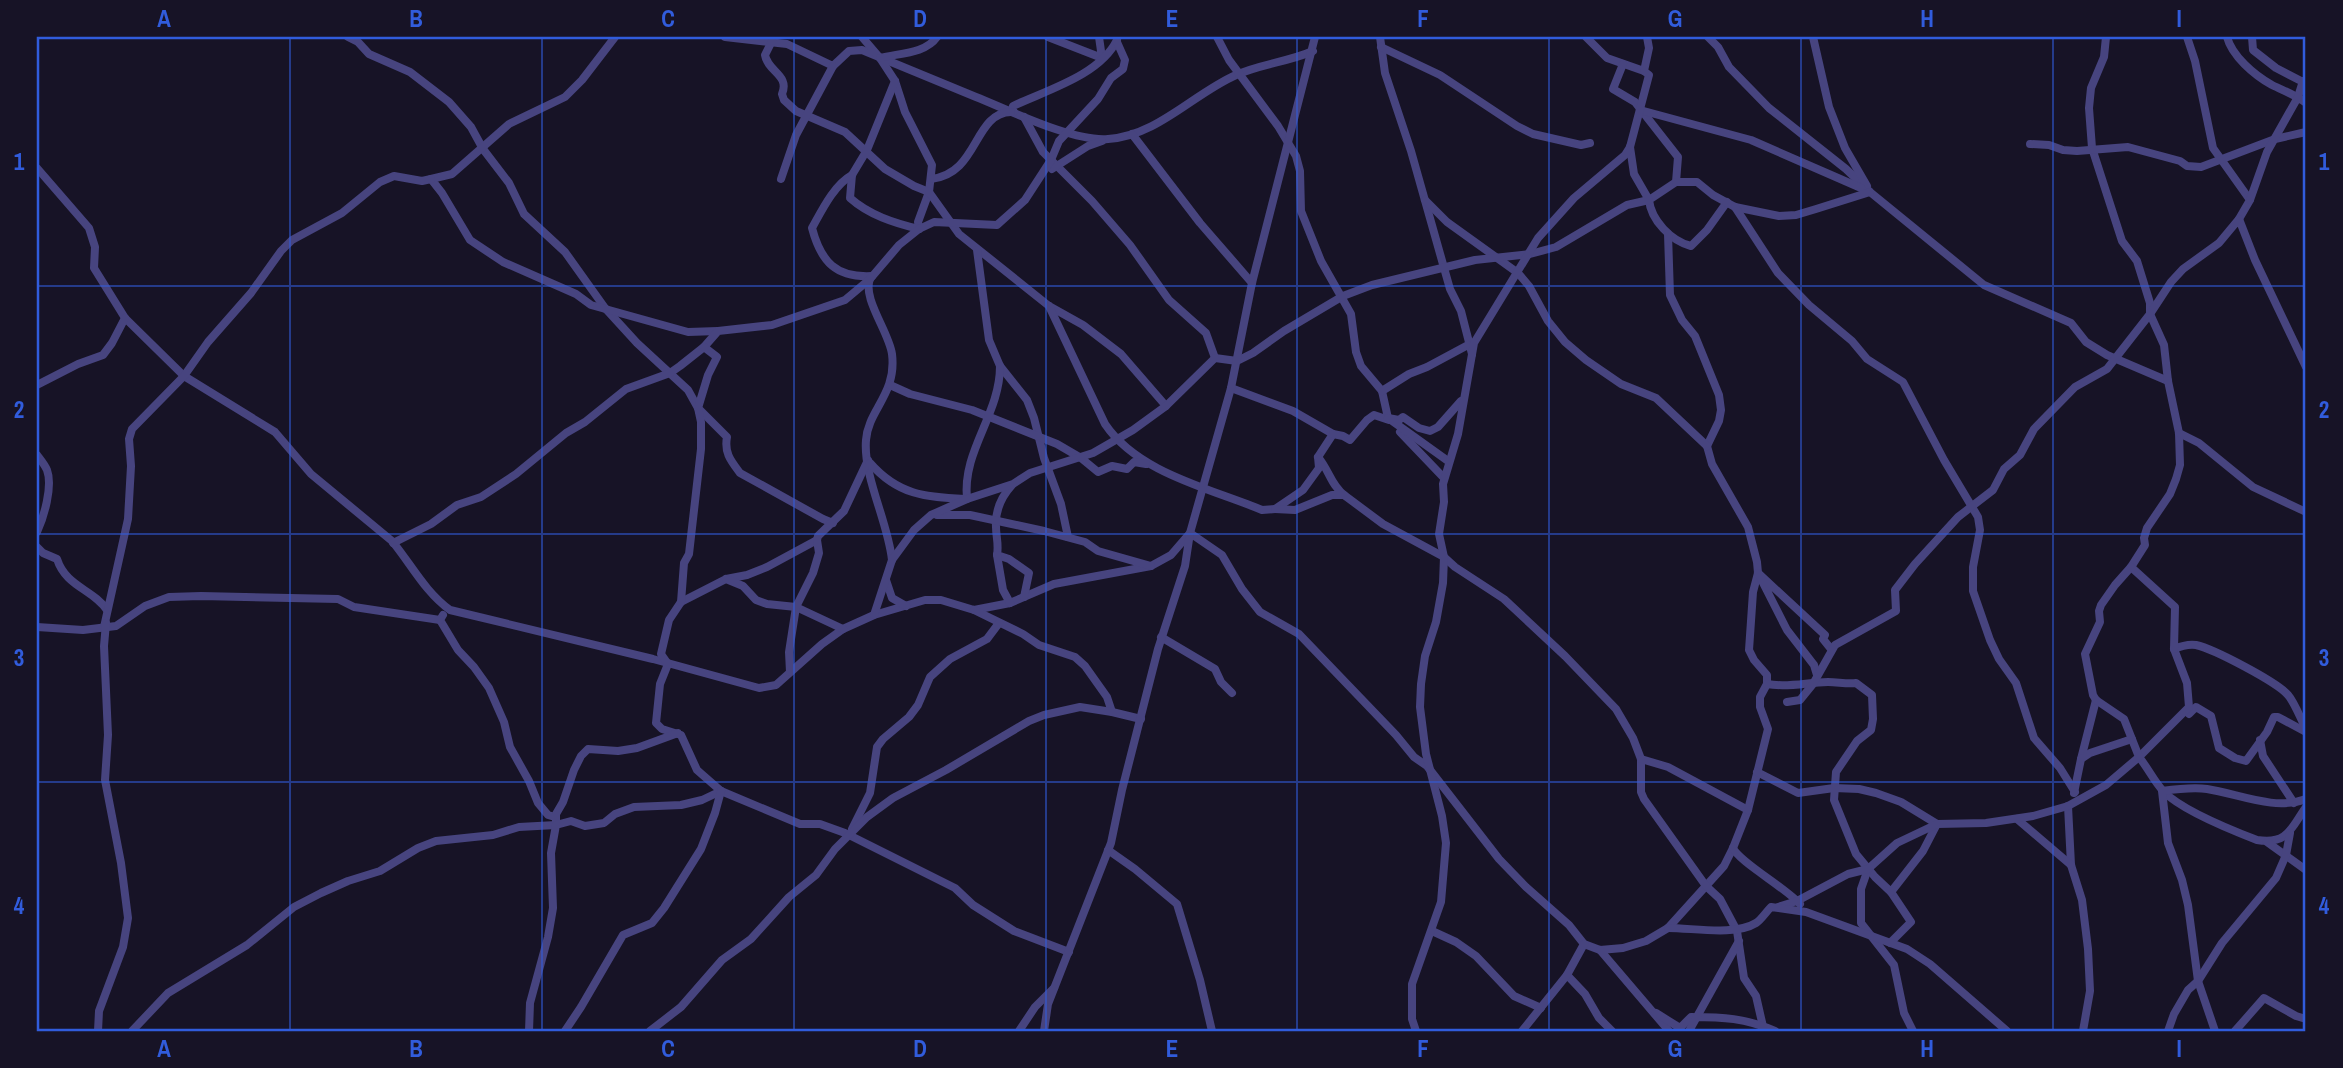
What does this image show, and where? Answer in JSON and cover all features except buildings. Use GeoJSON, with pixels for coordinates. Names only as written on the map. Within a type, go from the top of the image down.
{"type":"FeatureCollection","features":[{"type":"Feature","properties":{"kind":"street"},"geometry":{"type":"LineString","coordinates":[[348,37],[358,42],[369,54],[410,72],[449,102],[471,127],[483,149],[509,183],[524,214],[565,252],[605,308],[688,390],[698,408],[727,437],[725,446],[730,462],[740,473],[833,523]]}},
{"type":"Feature","properties":{"kind":"street"},"geometry":{"type":"LineString","coordinates":[[98,1031],[99,1011],[123,947],[128,918],[121,863],[104,780],[108,735],[104,627],[128,519],[131,466],[129,439],[132,429],[184,376],[208,342],[292,240],[342,213],[380,181],[394,176],[422,181],[452,174],[509,124],[565,97],[582,80],[615,37]]}},
{"type":"Feature","properties":{"kind":"street"},"geometry":{"type":"LineString","coordinates":[[725,37],[778,40],[834,66]]}},
{"type":"Feature","properties":{"kind":"street"},"geometry":{"type":"LineString","coordinates":[[862,37],[895,81],[905,112],[932,165],[929,192],[918,222],[919,229]]}},
{"type":"Feature","properties":{"kind":"street"},"geometry":{"type":"LineString","coordinates":[[880,58],[923,50],[937,37]]}},
{"type":"Feature","properties":{"kind":"street"},"geometry":{"type":"LineString","coordinates":[[1048,37],[1102,58]]}},
{"type":"Feature","properties":{"kind":"street"},"geometry":{"type":"LineString","coordinates":[[1099,37],[1102,58]]}},
{"type":"Feature","properties":{"kind":"street"},"geometry":{"type":"LineString","coordinates":[[1217,37],[1229,60],[1289,142],[1296,156],[1300,171],[1301,211],[1321,261],[1351,314],[1356,352],[1361,366],[1382,391],[1388,418],[1444,478]]}},
{"type":"Feature","properties":{"kind":"street"},"geometry":{"type":"LineString","coordinates":[[1044,1031],[1048,1004],[1108,850],[1161,637],[1185,566],[1190,533],[1231,388],[1252,283],[1315,37]]}},
{"type":"Feature","properties":{"kind":"street"},"geometry":{"type":"LineString","coordinates":[[1380,37],[1385,73],[1426,200],[1450,289],[1461,311],[1472,354]]}},
{"type":"Feature","properties":{"kind":"street"},"geometry":{"type":"LineString","coordinates":[[1586,37],[1607,58],[1649,75],[1630,147],[1634,174],[1649,200],[1650,212],[1668,234],[1691,246],[1731,204]]}},
{"type":"Feature","properties":{"kind":"street"},"geometry":{"type":"LineString","coordinates":[[1643,71],[1649,48],[1647,37]]}},
{"type":"Feature","properties":{"kind":"street"},"geometry":{"type":"LineString","coordinates":[[1708,37],[1747,88],[1788,126],[1846,169],[1870,192],[1984,285],[2071,323],[2086,342],[2113,359],[2168,381]]}},
{"type":"Feature","properties":{"kind":"street"},"geometry":{"type":"LineString","coordinates":[[1813,37],[1829,107],[1845,148],[1870,192]]}},
{"type":"Feature","properties":{"kind":"street"},"geometry":{"type":"LineString","coordinates":[[2106,37],[2104,57],[2091,88],[2089,108],[2092,148],[2122,242],[2137,261],[2150,303],[2150,314],[2164,345],[2168,381],[2179,433],[2180,465],[2170,494],[2147,528],[2145,545],[2101,605],[2100,622],[2085,654],[2090,690],[2096,700],[2124,719],[2139,757],[2162,791],[2185,808],[2267,842],[2306,870]]}},
{"type":"Feature","properties":{"kind":"street"},"geometry":{"type":"LineString","coordinates":[[2187,37],[2195,61],[2211,141],[2221,160],[2250,200]]}},
{"type":"Feature","properties":{"kind":"street"},"geometry":{"type":"LineString","coordinates":[[2227,37],[2229,44],[2249,68],[2269,84],[2306,103]]}},
{"type":"Feature","properties":{"kind":"street"},"geometry":{"type":"LineString","coordinates":[[1787,702],[1800,700],[1813,684],[1831,649],[1852,633],[1896,611],[1895,590],[1958,517],[1993,490],[2004,469],[2020,455],[2034,429],[2076,387],[2107,369],[2171,282],[2183,269],[2219,243],[2239,219],[2250,200],[2275,139],[2305,83],[2262,58],[2253,50],[2252,37]]}},
{"type":"Feature","properties":{"kind":"street"},"geometry":{"type":"LineString","coordinates":[[1014,112],[1013,106],[1088,70],[1117,39]]}},
{"type":"Feature","properties":{"kind":"street"},"geometry":{"type":"LineString","coordinates":[[1054,163],[1059,141],[1098,99],[1111,78],[1123,69],[1125,60],[1117,39]]}},
{"type":"Feature","properties":{"kind":"street"},"geometry":{"type":"LineString","coordinates":[[778,40],[765,55],[767,64],[784,79],[784,100],[807,117],[845,132],[885,169],[914,187],[929,192],[959,234],[1049,306],[1083,325],[1121,354],[1166,406]]}},
{"type":"Feature","properties":{"kind":"street"},"geometry":{"type":"LineString","coordinates":[[1381,47],[1440,75],[1533,134],[1581,145],[1590,143]]}},
{"type":"Feature","properties":{"kind":"street"},"geometry":{"type":"LineString","coordinates":[[781,179],[796,135],[834,66],[849,51],[862,50],[1066,132],[1108,139]]}},
{"type":"Feature","properties":{"kind":"street"},"geometry":{"type":"LineString","coordinates":[[430,179],[442,193],[470,240],[503,262],[576,294],[591,305],[688,332],[772,325],[845,300],[871,277],[899,245],[919,229],[934,222],[997,225],[1025,200],[1041,175],[1054,163],[1088,146],[1132,134],[1169,117],[1214,86],[1240,74],[1313,51]]}},
{"type":"Feature","properties":{"kind":"street"},"geometry":{"type":"LineString","coordinates":[[1623,64],[1613,89],[1635,103],[1678,158],[1676,182]]}},
{"type":"Feature","properties":{"kind":"street"},"geometry":{"type":"LineString","coordinates":[[895,81],[867,150],[852,175],[850,198],[858,205],[894,223],[919,229]]}},
{"type":"Feature","properties":{"kind":"street"},"geometry":{"type":"LineString","coordinates":[[1640,110],[1751,140],[1870,192]]}},
{"type":"Feature","properties":{"kind":"street"},"geometry":{"type":"LineString","coordinates":[[931,179],[945,178],[957,170],[993,118],[1014,112]]}},
{"type":"Feature","properties":{"kind":"street"},"geometry":{"type":"LineString","coordinates":[[1024,117],[1043,152],[1092,201],[1130,245],[1169,300],[1206,333],[1215,358]]}},
{"type":"Feature","properties":{"kind":"street"},"geometry":{"type":"LineString","coordinates":[[2030,145],[2049,145],[2063,150],[2129,147],[2193,167],[2221,160],[2275,139],[2306,132]]}},
{"type":"Feature","properties":{"kind":"street"},"geometry":{"type":"LineString","coordinates":[[1132,134],[1200,223],[1252,283]]}},
{"type":"Feature","properties":{"kind":"street"},"geometry":{"type":"LineString","coordinates":[[1416,1031],[1412,1019],[1412,984],[1441,902],[1446,843],[1432,771],[1426,754],[1420,707],[1421,684],[1425,656],[1441,597],[1444,557],[1438,534],[1444,502],[1444,478],[1458,434],[1474,343],[1538,238],[1560,212],[1625,155],[1630,147]]}},
{"type":"Feature","properties":{"kind":"street"},"geometry":{"type":"LineString","coordinates":[[37,168],[89,228],[95,247],[94,268],[125,318],[184,376],[275,432],[311,474],[393,543],[435,598],[450,610],[759,688],[776,685],[843,629],[874,615],[925,600],[941,600],[974,610],[1039,645],[1076,657],[1107,697],[1112,712]]}},
{"type":"Feature","properties":{"kind":"street"},"geometry":{"type":"LineString","coordinates":[[852,175],[844,179],[812,228],[822,257],[846,274],[871,277]]}},
{"type":"Feature","properties":{"kind":"street"},"geometry":{"type":"LineString","coordinates":[[1215,358],[1237,361],[1343,296],[1372,285],[1475,260],[1530,254],[1556,247],[1627,205],[1649,200],[1676,182],[1698,182],[1713,195],[1731,204],[1779,216],[1797,215],[1870,192]]}},
{"type":"Feature","properties":{"kind":"street"},"geometry":{"type":"LineString","coordinates":[[1426,200],[1447,222],[1518,274],[1529,286],[1548,321],[1565,342],[1621,384],[1656,398],[1707,446],[1712,464],[1748,527],[1758,573],[1787,630],[1814,665],[1817,675]]}},
{"type":"Feature","properties":{"kind":"street"},"geometry":{"type":"LineString","coordinates":[[1731,204],[1778,274],[1867,359],[1903,382],[1944,460],[1973,506],[1980,530],[1972,580],[1973,591],[1999,659],[2016,683],[2034,738],[2060,768],[2075,792]]}},
{"type":"Feature","properties":{"kind":"street"},"geometry":{"type":"LineString","coordinates":[[2239,219],[2250,250],[2306,367]]}},
{"type":"Feature","properties":{"kind":"street"},"geometry":{"type":"LineString","coordinates":[[1668,234],[1670,295],[1682,320],[1695,336],[1719,395],[1719,421],[1707,446]]}},
{"type":"Feature","properties":{"kind":"street"},"geometry":{"type":"LineString","coordinates":[[977,250],[989,340],[1000,366],[1027,400],[1061,504],[1068,537]]}},
{"type":"Feature","properties":{"kind":"street"},"geometry":{"type":"LineString","coordinates":[[871,277],[868,283],[870,295],[892,351],[890,385],[868,430],[866,440],[868,460],[892,559]]}},
{"type":"Feature","properties":{"kind":"street"},"geometry":{"type":"LineString","coordinates":[[1049,306],[1105,424],[1116,440],[1148,464],[1262,510],[1294,510],[1332,495],[1343,495]]}},
{"type":"Feature","properties":{"kind":"street"},"geometry":{"type":"LineString","coordinates":[[37,385],[68,368],[103,355],[113,343],[125,318]]}},
{"type":"Feature","properties":{"kind":"street"},"geometry":{"type":"LineString","coordinates":[[393,543],[430,524],[457,505],[481,497],[516,474],[626,389],[670,373],[718,331]]}},
{"type":"Feature","properties":{"kind":"street"},"geometry":{"type":"LineString","coordinates":[[1382,391],[1409,374],[1468,345]]}},
{"type":"Feature","properties":{"kind":"street"},"geometry":{"type":"LineString","coordinates":[[681,602],[701,449],[698,408],[717,356],[704,346]]}},
{"type":"Feature","properties":{"kind":"street"},"geometry":{"type":"LineString","coordinates":[[874,615],[892,559],[914,530],[931,516],[967,499],[1013,484],[1030,473],[1081,458],[1116,440],[1166,406],[1215,358]]}},
{"type":"Feature","properties":{"kind":"street"},"geometry":{"type":"LineString","coordinates":[[967,499],[967,471],[1000,380],[1000,366]]}},
{"type":"Feature","properties":{"kind":"street"},"geometry":{"type":"LineString","coordinates":[[890,385],[910,394],[972,410],[1038,437],[1081,458],[1098,472],[1108,470],[1112,466],[1127,469],[1134,462],[1148,464]]}},
{"type":"Feature","properties":{"kind":"street"},"geometry":{"type":"LineString","coordinates":[[1231,388],[1251,398],[1293,411],[1333,435],[1350,440],[1367,419],[1374,415],[1399,420],[1403,417],[1419,428],[1430,431],[1438,427],[1463,398]]}},
{"type":"Feature","properties":{"kind":"street"},"geometry":{"type":"LineString","coordinates":[[1388,418],[1448,461]]}},
{"type":"Feature","properties":{"kind":"street"},"geometry":{"type":"LineString","coordinates":[[2179,433],[2199,443],[2253,488],[2306,512]]}},
{"type":"Feature","properties":{"kind":"street"},"geometry":{"type":"LineString","coordinates":[[1275,509],[1303,490],[1319,468],[1318,457],[1333,435]]}},
{"type":"Feature","properties":{"kind":"street"},"geometry":{"type":"LineString","coordinates":[[37,455],[47,470],[48,482],[46,510],[37,532]]}},
{"type":"Feature","properties":{"kind":"street"},"geometry":{"type":"LineString","coordinates":[[1318,457],[1327,468],[1333,487],[1343,495],[1383,524],[1444,557],[1504,599],[1599,691],[1626,724],[1641,760],[1641,792],[1644,799],[1706,886],[1720,899],[1737,931],[1744,978],[1756,996],[1763,1029]]}},
{"type":"Feature","properties":{"kind":"street"},"geometry":{"type":"LineString","coordinates":[[868,460],[894,484],[911,493],[925,497],[967,499]]}},
{"type":"Feature","properties":{"kind":"street"},"geometry":{"type":"LineString","coordinates":[[790,672],[789,652],[796,607],[813,573],[819,553],[818,536],[844,511],[868,460]]}},
{"type":"Feature","properties":{"kind":"street"},"geometry":{"type":"LineString","coordinates":[[1010,603],[1003,590],[997,555],[996,522],[999,505],[1013,484]]}},
{"type":"Feature","properties":{"kind":"street"},"geometry":{"type":"LineString","coordinates":[[931,516],[970,515],[1068,537],[1085,542],[1098,551],[1151,566]]}},
{"type":"Feature","properties":{"kind":"street"},"geometry":{"type":"LineString","coordinates":[[1190,533],[1222,555],[1259,612],[1299,634],[1414,757],[1432,771],[1499,859],[1526,887],[1569,925],[1584,944],[1600,950],[1623,948],[1646,941],[1668,928],[1724,866],[1748,810],[1768,729],[1760,707],[1760,697],[1767,684],[1767,675],[1749,650],[1758,573]]}},
{"type":"Feature","properties":{"kind":"street"},"geometry":{"type":"LineString","coordinates":[[974,610],[1010,603],[1054,584],[1151,566],[1171,555],[1190,533]]}},
{"type":"Feature","properties":{"kind":"street"},"geometry":{"type":"LineString","coordinates":[[668,664],[661,654],[669,620],[681,602],[726,579],[767,567],[817,540]]}},
{"type":"Feature","properties":{"kind":"street"},"geometry":{"type":"LineString","coordinates":[[37,547],[57,559],[61,573],[107,608]]}},
{"type":"Feature","properties":{"kind":"street"},"geometry":{"type":"LineString","coordinates":[[997,555],[1009,559],[1029,573],[1024,597]]}},
{"type":"Feature","properties":{"kind":"street"},"geometry":{"type":"LineString","coordinates":[[1778,907],[1797,901],[1848,874],[1868,869],[1897,844],[1937,824],[1986,823],[2033,817],[2071,804],[2106,785],[2139,757],[2189,707],[2189,692],[2174,649],[2175,607],[2131,567]]}},
{"type":"Feature","properties":{"kind":"street"},"geometry":{"type":"LineString","coordinates":[[1758,573],[1825,635],[1823,639],[1831,649]]}},
{"type":"Feature","properties":{"kind":"street"},"geometry":{"type":"LineString","coordinates":[[726,579],[743,586],[757,600],[767,604],[796,607],[843,629]]}},
{"type":"Feature","properties":{"kind":"street"},"geometry":{"type":"LineString","coordinates":[[886,580],[892,598],[906,606]]}},
{"type":"Feature","properties":{"kind":"street"},"geometry":{"type":"LineString","coordinates":[[37,627],[83,630],[116,626],[145,607],[169,597],[201,596],[338,599],[354,607],[440,620]]}},
{"type":"Feature","properties":{"kind":"street"},"geometry":{"type":"LineString","coordinates":[[440,620],[444,613],[450,610]]}},
{"type":"Feature","properties":{"kind":"street"},"geometry":{"type":"LineString","coordinates":[[440,620],[458,650],[489,688],[504,722],[510,747],[538,803],[555,821]]}},
{"type":"Feature","properties":{"kind":"street"},"geometry":{"type":"LineString","coordinates":[[849,835],[870,793],[877,747],[909,718],[930,677],[950,659],[988,639],[999,623]]}},
{"type":"Feature","properties":{"kind":"street"},"geometry":{"type":"LineString","coordinates":[[1161,637],[1215,669],[1221,682],[1232,693]]}},
{"type":"Feature","properties":{"kind":"street"},"geometry":{"type":"LineString","coordinates":[[2174,649],[2194,644],[2262,676],[2291,697],[2306,731]]}},
{"type":"Feature","properties":{"kind":"street"},"geometry":{"type":"LineString","coordinates":[[668,664],[660,684],[656,723],[662,729],[678,733],[697,770],[721,792],[800,824],[820,824],[849,835],[955,888],[973,905],[1014,931],[1069,952]]}},
{"type":"Feature","properties":{"kind":"street"},"geometry":{"type":"LineString","coordinates":[[1767,684],[1780,686],[1856,682],[1872,695],[1871,730],[1846,754],[1836,772],[1834,800],[1856,854],[1891,892],[1910,922],[1890,943]]}},
{"type":"Feature","properties":{"kind":"street"},"geometry":{"type":"LineString","coordinates":[[2083,1031],[2090,991],[2088,950],[2082,900],[2071,865],[2071,804],[2096,700]]}},
{"type":"Feature","properties":{"kind":"street"},"geometry":{"type":"LineString","coordinates":[[2177,720],[2196,707],[2200,708],[2214,721],[2215,738],[2219,748],[2246,761],[2267,732],[2274,717],[2306,731]]}},
{"type":"Feature","properties":{"kind":"street"},"geometry":{"type":"LineString","coordinates":[[650,1031],[681,1006],[722,960],[751,939],[789,897],[816,875],[835,849],[867,817],[893,798],[1029,721],[1065,709],[1112,712],[1140,719]]}},
{"type":"Feature","properties":{"kind":"street"},"geometry":{"type":"LineString","coordinates":[[529,1031],[530,1003],[553,908],[551,853],[555,821],[581,756],[588,748],[618,751],[636,748],[678,733]]}},
{"type":"Feature","properties":{"kind":"street"},"geometry":{"type":"LineString","coordinates":[[2081,760],[2090,753],[2132,739]]}},
{"type":"Feature","properties":{"kind":"street"},"geometry":{"type":"LineString","coordinates":[[2260,740],[2263,756],[2294,803]]}},
{"type":"Feature","properties":{"kind":"street"},"geometry":{"type":"LineString","coordinates":[[1641,760],[1668,767],[1748,810]]}},
{"type":"Feature","properties":{"kind":"street"},"geometry":{"type":"LineString","coordinates":[[1757,772],[1798,793],[1834,788],[1859,789],[1889,797],[1937,824]]}},
{"type":"Feature","properties":{"kind":"street"},"geometry":{"type":"LineString","coordinates":[[2162,791],[2205,789],[2255,801],[2294,803],[2306,799]]}},
{"type":"Feature","properties":{"kind":"street"},"geometry":{"type":"LineString","coordinates":[[2162,791],[2168,843],[2182,880],[2198,981],[2214,1031]]}},
{"type":"Feature","properties":{"kind":"street"},"geometry":{"type":"LineString","coordinates":[[132,1031],[168,993],[247,945],[294,907],[348,881],[380,871],[418,848],[436,841],[493,835],[555,821],[572,821],[586,826],[604,824],[615,814],[634,807],[681,805],[721,792]]}},
{"type":"Feature","properties":{"kind":"street"},"geometry":{"type":"LineString","coordinates":[[565,1031],[622,935],[652,923],[664,908],[701,849],[721,792]]}},
{"type":"Feature","properties":{"kind":"street"},"geometry":{"type":"LineString","coordinates":[[2168,1031],[2174,1013],[2188,990],[2198,981],[2222,943],[2267,891],[2281,868],[2290,833],[2306,807]]}},
{"type":"Feature","properties":{"kind":"street"},"geometry":{"type":"LineString","coordinates":[[2017,819],[2071,865]]}},
{"type":"Feature","properties":{"kind":"street"},"geometry":{"type":"LineString","coordinates":[[1891,892],[1923,851],[1937,824]]}},
{"type":"Feature","properties":{"kind":"street"},"geometry":{"type":"LineString","coordinates":[[2267,842],[2283,838],[2290,833]]}},
{"type":"Feature","properties":{"kind":"street"},"geometry":{"type":"LineString","coordinates":[[1732,848],[1737,857],[1777,883],[1806,912]]}},
{"type":"Feature","properties":{"kind":"street"},"geometry":{"type":"LineString","coordinates":[[1108,850],[1130,864],[1177,904],[1200,979],[1212,1031]]}},
{"type":"Feature","properties":{"kind":"street"},"geometry":{"type":"LineString","coordinates":[[1868,869],[1861,889],[1861,923],[1894,965],[1905,1013],[1913,1031]]}},
{"type":"Feature","properties":{"kind":"street"},"geometry":{"type":"LineString","coordinates":[[1668,928],[1737,931],[1756,923],[1771,907],[1806,912],[1907,949],[1930,964],[2007,1031]]}},
{"type":"Feature","properties":{"kind":"street"},"geometry":{"type":"LineString","coordinates":[[1432,931],[1456,942],[1476,956],[1514,996],[1541,1008]]}},
{"type":"Feature","properties":{"kind":"street"},"geometry":{"type":"LineString","coordinates":[[1689,1031],[1739,941]]}},
{"type":"Feature","properties":{"kind":"street"},"geometry":{"type":"LineString","coordinates":[[1522,1031],[1567,975],[1584,944]]}},
{"type":"Feature","properties":{"kind":"street"},"geometry":{"type":"LineString","coordinates":[[1600,950],[1669,1031]]}},
{"type":"Feature","properties":{"kind":"street"},"geometry":{"type":"LineString","coordinates":[[1567,975],[1585,995],[1608,1029]]}},
{"type":"Feature","properties":{"kind":"street"},"geometry":{"type":"LineString","coordinates":[[1019,1031],[1035,1006],[1054,988]]}},
{"type":"Feature","properties":{"kind":"street"},"geometry":{"type":"LineString","coordinates":[[2235,1031],[2264,998],[2306,1019]]}},
{"type":"Feature","properties":{"kind":"street"},"geometry":{"type":"LineString","coordinates":[[1656,1013],[1680,1028],[1691,1017],[1726,1017],[1775,1031]]}}]}
